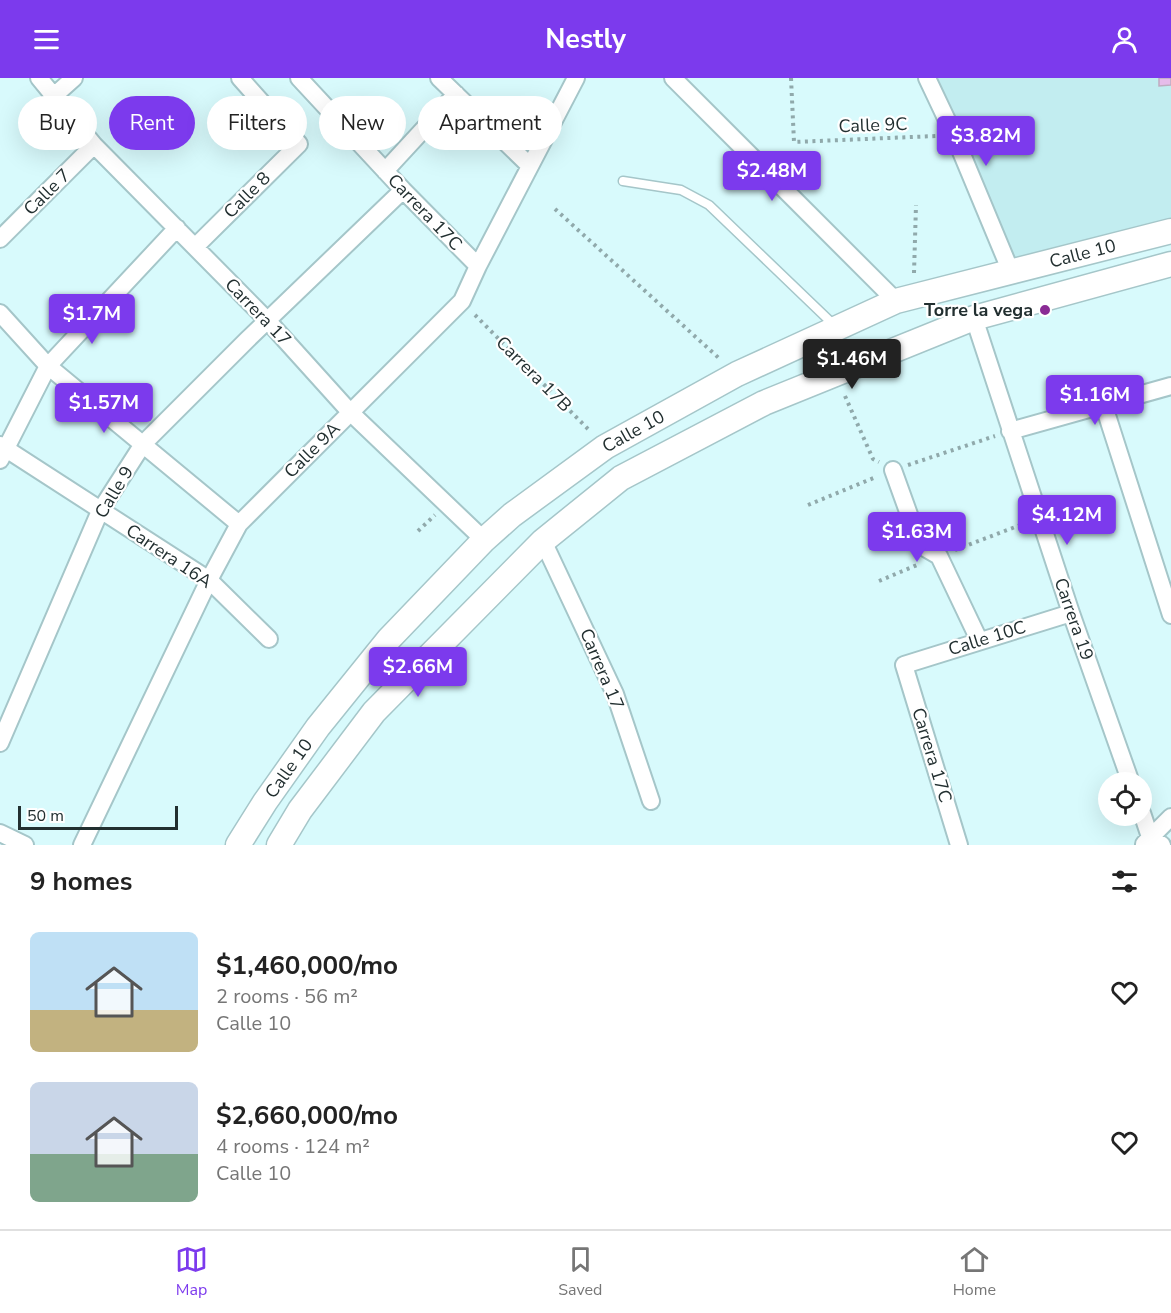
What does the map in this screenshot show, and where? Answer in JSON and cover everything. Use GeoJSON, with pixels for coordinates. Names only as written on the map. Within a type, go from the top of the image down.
{"type":"FeatureCollection","features":[{"type":"Feature","properties":{"kind":"main road","name":"Calle 10"},"geometry":{"type":"LineString","coordinates":[[238,845],[278,783],[339,700],[389,639],[484,540],[512,515],[605,447],[737,374],[905,299],[1171,231]]}},
{"type":"Feature","properties":{"kind":"main road","name":"Calle 10"},"geometry":{"type":"LineString","coordinates":[[279,845],[300,810],[374,712],[543,541],[621,478],[764,403],[974,318],[1171,264]]}},
{"type":"Feature","properties":{"kind":"street","name":"Carrera 17"},"geometry":{"type":"LineString","coordinates":[[39,78],[55,95]]}},
{"type":"Feature","properties":{"kind":"street"},"geometry":{"type":"LineString","coordinates":[[55,95],[74,78]]}},
{"type":"Feature","properties":{"kind":"street","name":"Carrera 17C"},"geometry":{"type":"LineString","coordinates":[[299,78],[403,190],[478,266]]}},
{"type":"Feature","properties":{"kind":"street"},"geometry":{"type":"LineString","coordinates":[[439,78],[530,166]]}},
{"type":"Feature","properties":{"kind":"street","name":"Calle 9A"},"geometry":{"type":"LineString","coordinates":[[82,845],[238,524],[462,301],[576,78]]}},
{"type":"Feature","properties":{"kind":"street"},"geometry":{"type":"LineString","coordinates":[[673,78],[905,299]]}},
{"type":"Feature","properties":{"kind":"street"},"geometry":{"type":"LineString","coordinates":[[927,78],[954,135],[1011,273]]}},
{"type":"Feature","properties":{"kind":"street","name":"Calle 8"},"geometry":{"type":"LineString","coordinates":[[195,247],[299,144],[243,79]]}},
{"type":"Feature","properties":{"kind":"street"},"geometry":{"type":"LineString","coordinates":[[385,171],[456,94]]}},
{"type":"Feature","properties":{"kind":"street","name":"Carrera 17"},"geometry":{"type":"LineString","coordinates":[[97,148],[267,320],[350,411],[484,540]]}},
{"type":"Feature","properties":{"kind":"street","name":"Calle 7"},"geometry":{"type":"LineString","coordinates":[[0,239],[89,150]]}},
{"type":"Feature","properties":{"kind":"street","name":"Calle 9"},"geometry":{"type":"LineString","coordinates":[[0,743],[100,511],[143,444],[267,320],[403,190]]}},
{"type":"Feature","properties":{"kind":"street"},"geometry":{"type":"LineString","coordinates":[[2,451],[48,366],[177,228]]}},
{"type":"Feature","properties":{"kind":"street"},"geometry":{"type":"LineString","coordinates":[[0,312],[48,366],[238,524]]}},
{"type":"Feature","properties":{"kind":"street","name":"Carrera 19"},"geometry":{"type":"LineString","coordinates":[[974,318],[1071,613],[1127,772]]}},
{"type":"Feature","properties":{"kind":"street"},"geometry":{"type":"LineString","coordinates":[[1010,430],[1171,386]]}},
{"type":"Feature","properties":{"kind":"street"},"geometry":{"type":"LineString","coordinates":[[1104,405],[1171,615]]}},
{"type":"Feature","properties":{"kind":"street","name":"Carrera 16A"},"geometry":{"type":"LineString","coordinates":[[2,451],[209,580],[269,639]]}},
{"type":"Feature","properties":{"kind":"street"},"geometry":{"type":"LineString","coordinates":[[893,470],[920,545],[939,556],[979,640]]}},
{"type":"Feature","properties":{"kind":"street","name":"Carrera 17"},"geometry":{"type":"LineString","coordinates":[[543,541],[615,694],[651,801]]}},
{"type":"Feature","properties":{"kind":"street","name":"Calle 10C"},"geometry":{"type":"LineString","coordinates":[[904,665],[1071,613]]}},
{"type":"Feature","properties":{"kind":"street","name":"Carrera 17C"},"geometry":{"type":"LineString","coordinates":[[904,665],[959,845]]}},
{"type":"Feature","properties":{"kind":"street"},"geometry":{"type":"LineString","coordinates":[[1152,842],[1171,817]]}},
{"type":"Feature","properties":{"kind":"street"},"geometry":{"type":"LineString","coordinates":[[1146,826],[1152,842]]}},
{"type":"Feature","properties":{"kind":"street"},"geometry":{"type":"LineString","coordinates":[[0,833],[25,845]]}},
{"type":"Feature","properties":{"kind":"lane"},"geometry":{"type":"LineString","coordinates":[[623,181],[681,190],[709,205],[838,328]]}},
{"type":"Feature","properties":{"kind":"path","name":"Calle 9C"},"geometry":{"type":"LineString","coordinates":[[791,78],[794,142],[954,135]]}},
{"type":"Feature","properties":{"kind":"path"},"geometry":{"type":"LineString","coordinates":[[905,299],[916,205]]}},
{"type":"Feature","properties":{"kind":"path"},"geometry":{"type":"LineString","coordinates":[[555,209],[737,374]]}},
{"type":"Feature","properties":{"kind":"path","name":"Carrera 17B"},"geometry":{"type":"LineString","coordinates":[[462,301],[605,447]]}},
{"type":"Feature","properties":{"kind":"path"},"geometry":{"type":"LineString","coordinates":[[845,396],[873,459],[893,470]]}},
{"type":"Feature","properties":{"kind":"path"},"geometry":{"type":"LineString","coordinates":[[808,505],[893,470],[1010,430]]}},
{"type":"Feature","properties":{"kind":"shaded area"},"geometry":{"type":"Polygon","coordinates":[[[933,78],[1171,78],[1171,222],[1011,272],[933,78]]]}},
{"type":"Feature","properties":{"kind":"building"},"geometry":{"type":"Polygon","coordinates":[[[1159,78],[1171,78],[1171,85],[1159,86],[1159,78]]]}},
{"type":"Feature","properties":{"kind":"place","name":"Torre la vega"},"geometry":{"type":"Point","coordinates":[1045,310]}}]}
